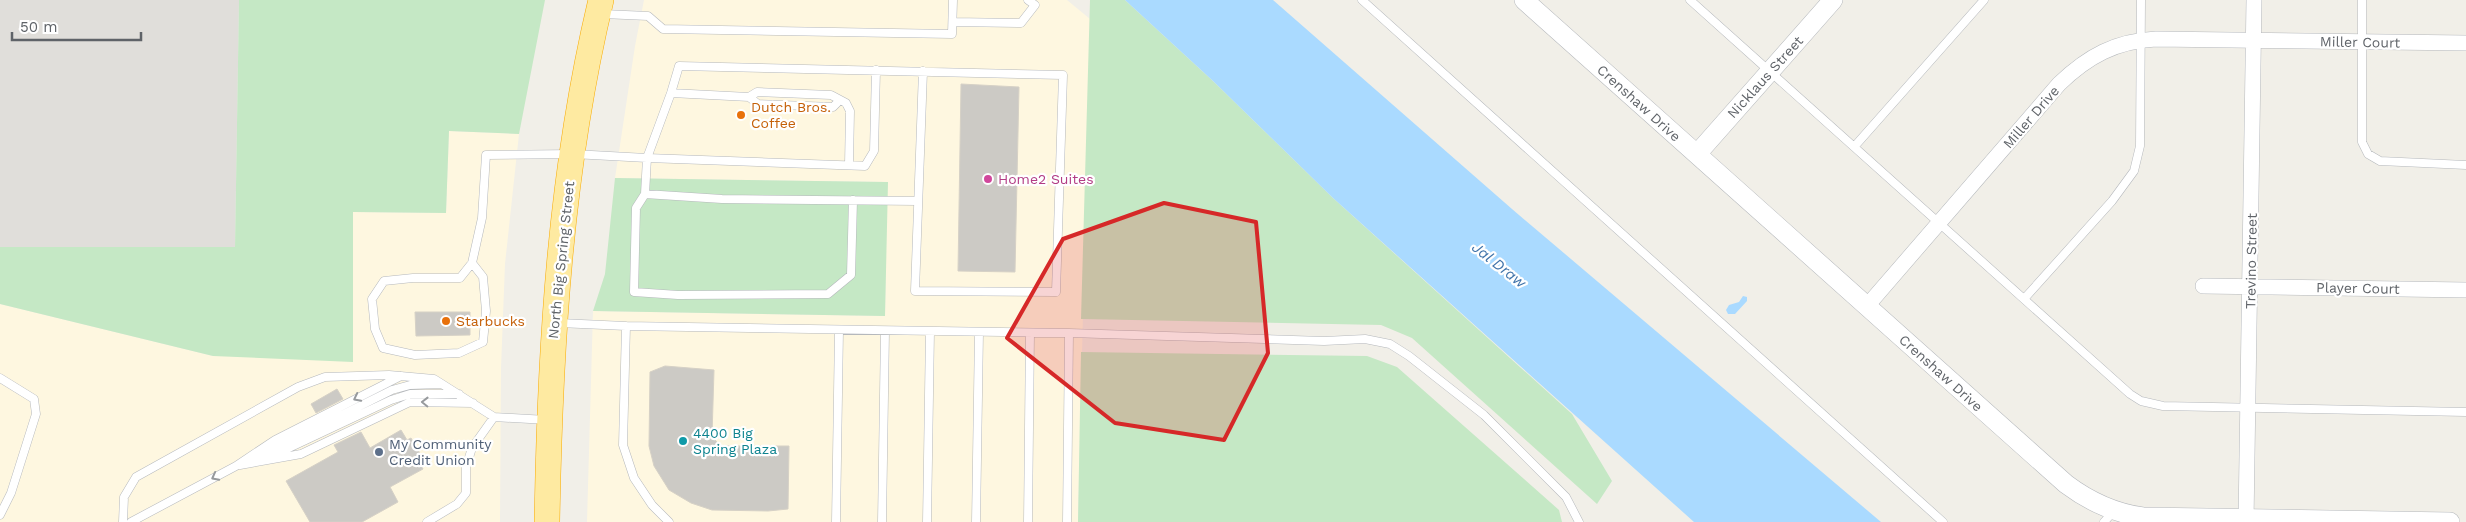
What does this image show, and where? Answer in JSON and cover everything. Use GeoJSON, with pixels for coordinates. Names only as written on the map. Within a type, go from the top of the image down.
{"type":"FeatureCollection","features":[{"type":"Feature","properties":{"kind":"highway","name":"North Big Spring Street"},"geometry":{"type":"LineString","coordinates":[[547,522],[549,420],[554,323],[573,154],[599,7]]}},
{"type":"Feature","properties":{"kind":"street","name":"Crenshaw Drive"},"geometry":{"type":"LineString","coordinates":[[1524,0],[2066,484],[2109,516],[2246,520],[2450,522]]}},
{"type":"Feature","properties":{"kind":"street","name":"Nicklaus Street"},"geometry":{"type":"LineString","coordinates":[[1697,154],[1833,0]]}},
{"type":"Feature","properties":{"kind":"street","name":"Trevino Street"},"geometry":{"type":"LineString","coordinates":[[2246,520],[2254,0]]}},
{"type":"Feature","properties":{"kind":"street","name":"Miller Drive"},"geometry":{"type":"LineString","coordinates":[[1867,306],[2059,84],[2078,66],[2117,44],[2140,40],[2254,41]]}},
{"type":"Feature","properties":{"kind":"street","name":"Miller Court"},"geometry":{"type":"LineString","coordinates":[[2254,41],[2466,43]]}},
{"type":"Feature","properties":{"kind":"street","name":"Player Court"},"geometry":{"type":"LineString","coordinates":[[2203,286],[2466,290]]}},
{"type":"Feature","properties":{"kind":"lane"},"geometry":{"type":"LineString","coordinates":[[599,7],[648,16],[664,29],[952,34],[953,0]]}},
{"type":"Feature","properties":{"kind":"lane"},"geometry":{"type":"LineString","coordinates":[[952,22],[1021,23],[1035,5],[1028,0]]}},
{"type":"Feature","properties":{"kind":"lane"},"geometry":{"type":"LineString","coordinates":[[1362,0],[1943,522]]}},
{"type":"Feature","properties":{"kind":"lane"},"geometry":{"type":"LineString","coordinates":[[1690,0],[1939,225],[2130,394],[2142,401],[2163,406],[2466,412]]}},
{"type":"Feature","properties":{"kind":"lane"},"geometry":{"type":"LineString","coordinates":[[1854,147],[1984,0]]}},
{"type":"Feature","properties":{"kind":"lane"},"geometry":{"type":"LineString","coordinates":[[2024,299],[2112,201],[2134,171],[2140,146],[2141,0]]}},
{"type":"Feature","properties":{"kind":"lane"},"geometry":{"type":"LineString","coordinates":[[2362,0],[2362,142],[2368,154],[2380,161],[2466,165]]}},
{"type":"Feature","properties":{"kind":"lane"},"geometry":{"type":"LineString","coordinates":[[853,200],[851,275],[828,294],[678,295],[634,292],[636,208],[645,194],[647,158],[679,66],[876,70],[1063,74],[1056,292],[915,291],[922,71]]}},
{"type":"Feature","properties":{"kind":"lane"},"geometry":{"type":"LineString","coordinates":[[472,263],[483,277],[486,311],[483,342],[458,354],[415,354],[383,348],[375,329],[372,299],[384,281],[413,278],[460,278],[472,263],[482,218],[486,155],[573,154],[865,166],[874,151],[876,70]]}},
{"type":"Feature","properties":{"kind":"lane"},"geometry":{"type":"LineString","coordinates":[[749,97],[757,92],[831,95],[839,101],[846,103],[850,111],[849,165]]}},
{"type":"Feature","properties":{"kind":"lane"},"geometry":{"type":"LineString","coordinates":[[671,93],[749,97],[758,104],[833,107],[839,101]]}},
{"type":"Feature","properties":{"kind":"lane"},"geometry":{"type":"LineString","coordinates":[[645,194],[722,199],[918,201]]}},
{"type":"Feature","properties":{"kind":"lane"},"geometry":{"type":"LineString","coordinates":[[554,323],[1324,340],[1365,339],[1390,344],[1409,356],[1484,415],[1566,497],[1579,522]]}},
{"type":"Feature","properties":{"kind":"lane"},"geometry":{"type":"LineString","coordinates":[[626,326],[623,445],[634,478],[652,505],[669,522]]}},
{"type":"Feature","properties":{"kind":"lane"},"geometry":{"type":"LineString","coordinates":[[836,522],[839,330]]}},
{"type":"Feature","properties":{"kind":"lane"},"geometry":{"type":"LineString","coordinates":[[882,522],[885,331]]}},
{"type":"Feature","properties":{"kind":"lane"},"geometry":{"type":"LineString","coordinates":[[928,522],[930,331]]}},
{"type":"Feature","properties":{"kind":"lane"},"geometry":{"type":"LineString","coordinates":[[976,522],[979,332]]}},
{"type":"Feature","properties":{"kind":"lane"},"geometry":{"type":"LineString","coordinates":[[1028,522],[1030,333]]}},
{"type":"Feature","properties":{"kind":"lane"},"geometry":{"type":"LineString","coordinates":[[1067,522],[1069,333]]}},
{"type":"Feature","properties":{"kind":"lane"},"geometry":{"type":"LineString","coordinates":[[123,522],[124,496],[136,477],[298,387],[325,377],[400,376],[434,379],[494,417],[549,420]]}},
{"type":"Feature","properties":{"kind":"lane"},"geometry":{"type":"LineString","coordinates":[[236,466],[275,440],[400,376]]}},
{"type":"Feature","properties":{"kind":"lane"},"geometry":{"type":"LineString","coordinates":[[0,378],[34,399],[36,414],[11,493],[0,515]]}},
{"type":"Feature","properties":{"kind":"lane"},"geometry":{"type":"LineString","coordinates":[[131,522],[236,466],[392,390],[410,384],[443,384]]}},
{"type":"Feature","properties":{"kind":"lane"},"geometry":{"type":"LineString","coordinates":[[236,466],[275,455],[410,394],[459,394]]}},
{"type":"Feature","properties":{"kind":"lane"},"geometry":{"type":"LineString","coordinates":[[236,466],[301,454],[410,402],[473,403]]}},
{"type":"Feature","properties":{"kind":"lane"},"geometry":{"type":"LineString","coordinates":[[427,522],[457,504],[466,493],[466,467],[472,448],[494,417]]}},
{"type":"Feature","properties":{"kind":"highlighted area"},"geometry":{"type":"Polygon","coordinates":[[[1164,203],[1256,222],[1268,353],[1224,440],[1115,423],[1007,338],[1063,239],[1164,203]]]}},
{"type":"Feature","properties":{"kind":"shaded area"},"geometry":{"type":"Polygon","coordinates":[[[0,0],[239,0],[235,247],[0,247],[0,0]]]}},
{"type":"Feature","properties":{"kind":"shaded area"},"geometry":{"type":"Polygon","coordinates":[[[644,0],[1067,0],[1090,19],[1078,522],[587,522],[593,311],[885,316],[887,182],[615,178],[644,0]]]}},
{"type":"Feature","properties":{"kind":"shaded area"},"geometry":{"type":"Polygon","coordinates":[[[449,131],[519,134],[505,264],[501,368],[500,522],[0,522],[0,304],[213,356],[353,212],[446,213],[449,131]]]}},
{"type":"Feature","properties":{"kind":"green space"},"geometry":{"type":"Polygon","coordinates":[[[239,0],[545,0],[519,134],[449,131],[446,213],[353,212],[353,362],[213,356],[0,304],[0,247],[235,247],[239,0]]]}},
{"type":"Feature","properties":{"kind":"green space"},"geometry":{"type":"Polygon","coordinates":[[[1090,0],[1125,0],[1213,81],[1333,198],[1572,414],[1612,481],[1597,504],[1412,338],[1381,325],[1081,319],[1090,0]]]}},
{"type":"Feature","properties":{"kind":"green space"},"geometry":{"type":"Polygon","coordinates":[[[615,178],[888,182],[885,316],[593,311],[605,274],[615,178]]]}},
{"type":"Feature","properties":{"kind":"green space"},"geometry":{"type":"Polygon","coordinates":[[[1081,352],[1367,356],[1397,367],[1559,510],[1562,522],[1078,522],[1081,352]]]}},
{"type":"Feature","properties":{"kind":"water","name":"Jal Draw"},"geometry":{"type":"Polygon","coordinates":[[[1125,0],[1273,0],[1512,209],[1881,522],[1694,522],[1333,198],[1213,81],[1125,0]]]}},
{"type":"Feature","properties":{"kind":"water"},"geometry":{"type":"Polygon","coordinates":[[[1743,296],[1747,297],[1747,301],[1735,314],[1728,314],[1726,310],[1729,305],[1739,302],[1743,296]]]}},
{"type":"Feature","properties":{"kind":"building","name":"Home2 Suites"},"geometry":{"type":"Polygon","coordinates":[[[961,84],[1019,87],[1015,272],[958,271],[961,84]]]}},
{"type":"Feature","properties":{"kind":"building"},"geometry":{"type":"Polygon","coordinates":[[[415,312],[470,312],[470,335],[416,336],[415,312]]]}},
{"type":"Feature","properties":{"kind":"building","name":"4400 Big Spring Plaza"},"geometry":{"type":"Polygon","coordinates":[[[665,366],[714,370],[712,436],[720,446],[789,446],[788,509],[768,511],[712,510],[691,503],[669,490],[654,466],[649,446],[650,372],[665,366]]]}},
{"type":"Feature","properties":{"kind":"building"},"geometry":{"type":"Polygon","coordinates":[[[337,389],[343,399],[316,413],[311,404],[337,389]]]}},
{"type":"Feature","properties":{"kind":"building","name":"My Community Credit Union"},"geometry":{"type":"Polygon","coordinates":[[[401,430],[407,440],[411,438],[422,457],[418,459],[423,469],[390,487],[398,502],[362,522],[310,522],[286,481],[338,452],[334,445],[361,432],[370,448],[401,430]]]}},
{"type":"Feature","properties":{"kind":"place","name":"Dutch Bros. Coffee"},"geometry":{"type":"Point","coordinates":[741,115]}},
{"type":"Feature","properties":{"kind":"place","name":"Home2 Suites"},"geometry":{"type":"Point","coordinates":[988,179]}},
{"type":"Feature","properties":{"kind":"place","name":"Starbucks"},"geometry":{"type":"Point","coordinates":[446,321]}},
{"type":"Feature","properties":{"kind":"place","name":"4400 Big Spring Plaza"},"geometry":{"type":"Point","coordinates":[683,441]}},
{"type":"Feature","properties":{"kind":"place","name":"My Community Credit Union"},"geometry":{"type":"Point","coordinates":[379,452]}}]}
